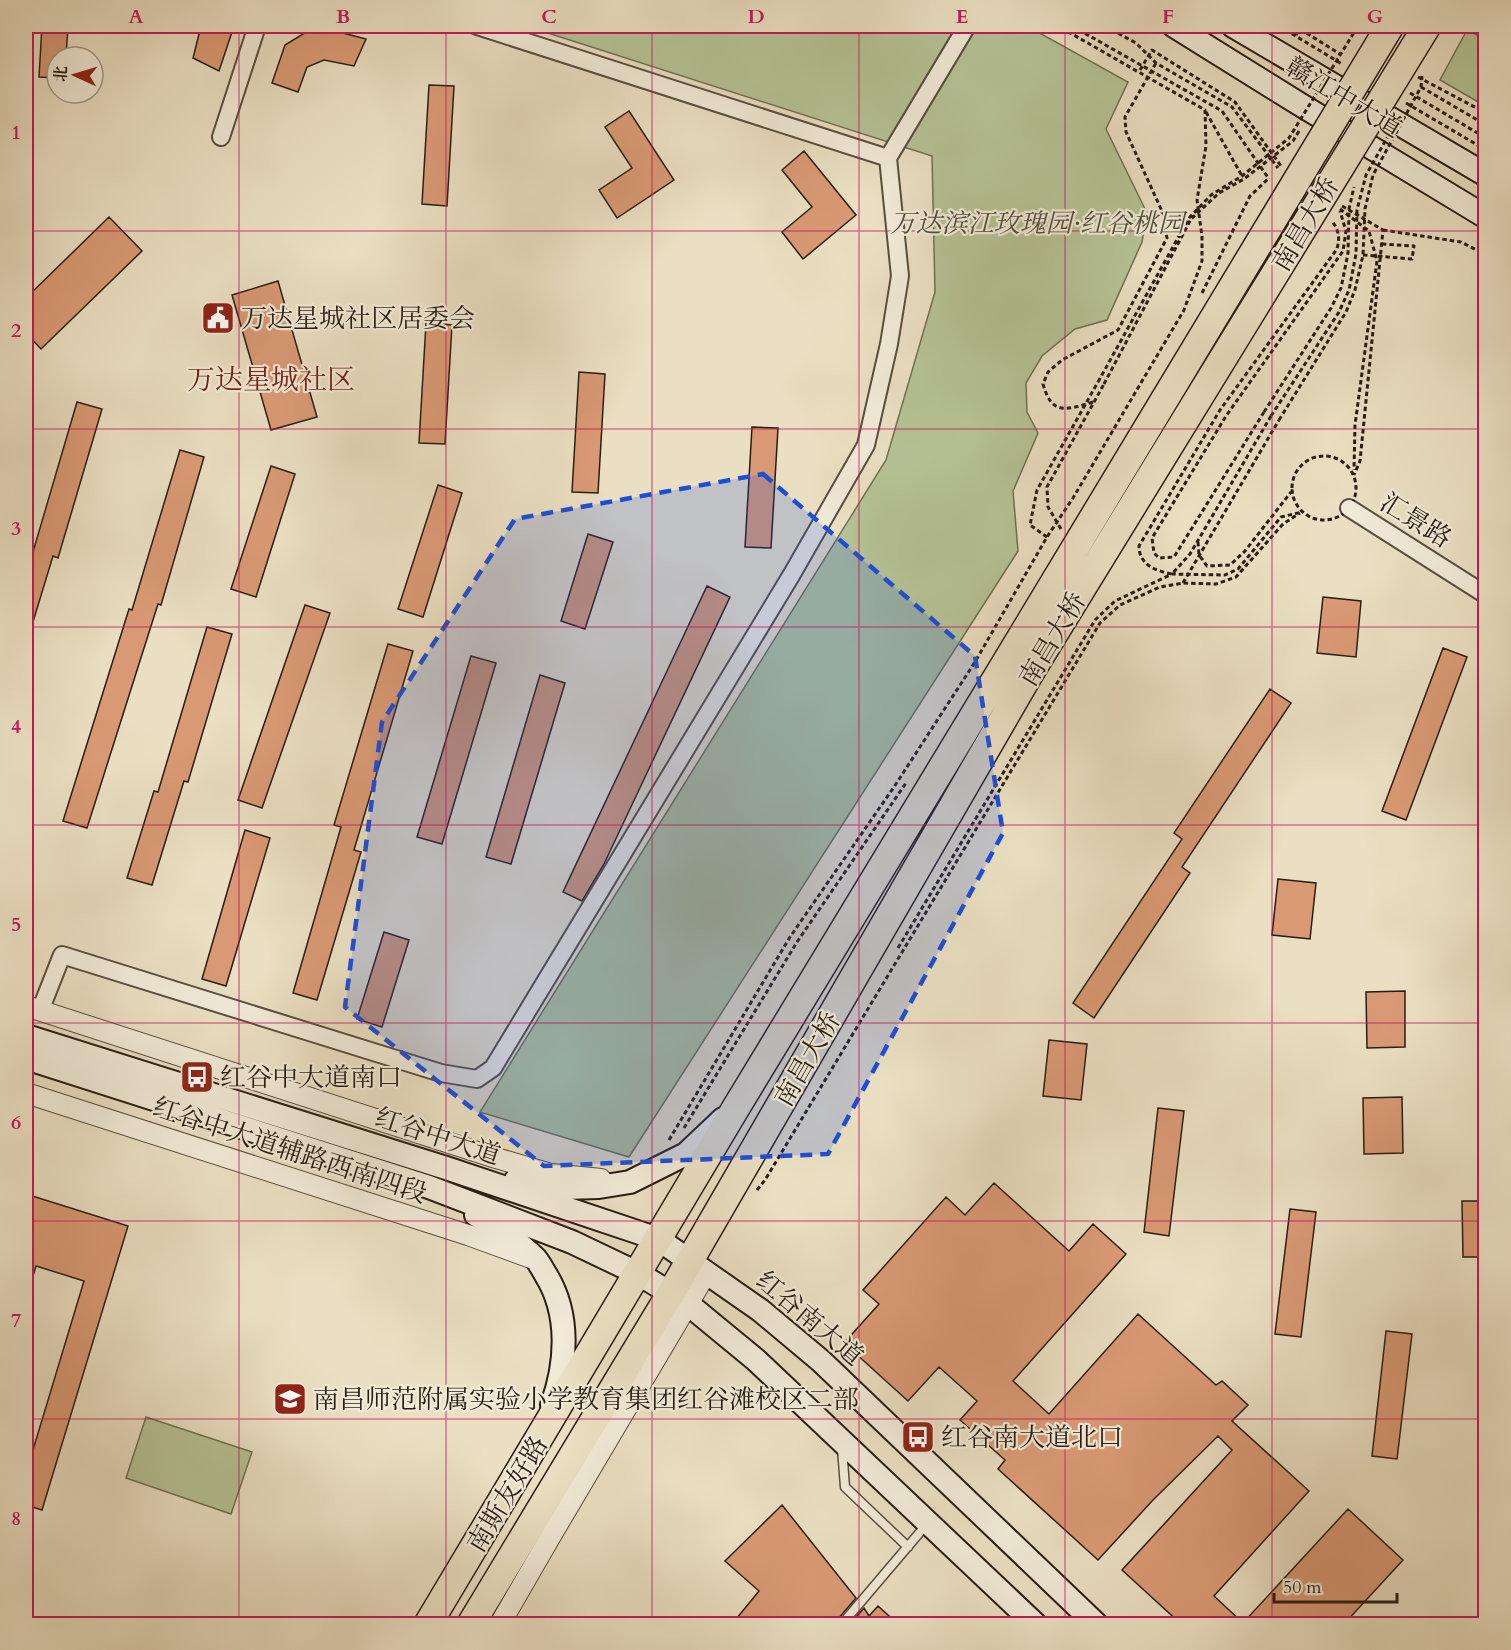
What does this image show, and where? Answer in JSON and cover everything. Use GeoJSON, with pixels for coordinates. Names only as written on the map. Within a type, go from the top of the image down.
{"type":"FeatureCollection","features":[{"type":"Feature","properties":{"kind":"highway","name":"南昌大桥"},"geometry":{"type":"LineString","coordinates":[[698,1266],[1019,666],[1390,26]]}},
{"type":"Feature","properties":{"kind":"highway","name":"南昌大桥"},"geometry":{"type":"LineString","coordinates":[[658,1239],[737,1106],[1427,26]]}},
{"type":"Feature","properties":{"kind":"highway","name":"南斯友好路"},"geometry":{"type":"LineString","coordinates":[[428,1624],[539,1442],[658,1239]]}},
{"type":"Feature","properties":{"kind":"highway","name":"南斯友好路"},"geometry":{"type":"LineString","coordinates":[[471,1624],[680,1299],[698,1266]]}},
{"type":"Feature","properties":{"kind":"main road","name":"赣江中大道"},"geometry":{"type":"LineString","coordinates":[[1174,26],[1485,217]]}},
{"type":"Feature","properties":{"kind":"main road","name":"赣江中大道"},"geometry":{"type":"LineString","coordinates":[[1233,26],[1485,174]]}},
{"type":"Feature","properties":{"kind":"main road","name":"红谷中大道"},"geometry":{"type":"LineString","coordinates":[[26,1036],[446,1168],[658,1239],[698,1266]]}},
{"type":"Feature","properties":{"kind":"main road","name":"红谷中大道"},"geometry":{"type":"LineString","coordinates":[[26,1058],[429,1187],[572,1242],[639,1274],[680,1299]]}},
{"type":"Feature","properties":{"kind":"main road"},"geometry":{"type":"LineString","coordinates":[[446,1168],[563,1188],[599,1187],[630,1182],[686,1154],[737,1106]]}},
{"type":"Feature","properties":{"kind":"main road"},"geometry":{"type":"LineString","coordinates":[[429,1187],[498,1228],[537,1260],[555,1289],[563,1315],[564,1348],[558,1389],[539,1442]]}},
{"type":"Feature","properties":{"kind":"main road","name":"红谷南大道"},"geometry":{"type":"LineString","coordinates":[[698,1266],[760,1310],[821,1361],[1096,1624]]}},
{"type":"Feature","properties":{"kind":"main road"},"geometry":{"type":"LineString","coordinates":[[680,1299],[756,1360],[1035,1624]]}},
{"type":"Feature","properties":{"kind":"street"},"geometry":{"type":"LineString","coordinates":[[221,137],[257,26]]}},
{"type":"Feature","properties":{"kind":"street"},"geometry":{"type":"LineString","coordinates":[[477,26],[888,158]]}},
{"type":"Feature","properties":{"kind":"street"},"geometry":{"type":"LineString","coordinates":[[630,1182],[551,1174],[33,1009],[62,955],[441,1073],[477,1079],[493,1068],[792,574],[866,445],[889,344],[900,276],[888,158],[967,26]]}},
{"type":"Feature","properties":{"kind":"street","name":"汇景路"},"geometry":{"type":"LineString","coordinates":[[1349,508],[1485,595]]}},
{"type":"Feature","properties":{"kind":"street","name":"红谷中大道辅路西南四段"},"geometry":{"type":"LineString","coordinates":[[26,1093],[477,1238],[537,1260]]}},
{"type":"Feature","properties":{"kind":"street"},"geometry":{"type":"LineString","coordinates":[[500,1624],[552,1534],[680,1299]]}},
{"type":"Feature","properties":{"kind":"lane"},"geometry":{"type":"LineString","coordinates":[[842,1442],[845,1487],[908,1547]]}},
{"type":"Feature","properties":{"kind":"lane"},"geometry":{"type":"LineString","coordinates":[[842,1624],[928,1523]]}},
{"type":"Feature","properties":{"kind":"path"},"geometry":{"type":"LineString","coordinates":[[1058,26],[1205,110],[1242,176]]}},
{"type":"Feature","properties":{"kind":"path"},"geometry":{"type":"LineString","coordinates":[[1072,26],[1222,111],[1268,179],[1275,183]]}},
{"type":"Feature","properties":{"kind":"path"},"geometry":{"type":"LineString","coordinates":[[1105,26],[1136,43],[1156,63],[1232,107],[1281,172]]}},
{"type":"Feature","properties":{"kind":"path"},"geometry":{"type":"LineString","coordinates":[[1047,537],[1030,525],[1037,490],[1188,218],[1211,195],[1242,176],[1289,138],[1358,26]]}},
{"type":"Feature","properties":{"kind":"path"},"geometry":{"type":"LineString","coordinates":[[1296,36],[1300,29],[1340,54]]}},
{"type":"Feature","properties":{"kind":"path"},"geometry":{"type":"LineString","coordinates":[[1341,65],[1347,55]]}},
{"type":"Feature","properties":{"kind":"path"},"geometry":{"type":"LineString","coordinates":[[1093,402],[1071,409],[1058,408],[1047,400],[1043,384],[1048,372],[1062,360],[1118,330],[1167,238],[1161,209],[1126,132],[1125,117],[1156,63]]}},
{"type":"Feature","properties":{"kind":"path"},"geometry":{"type":"LineString","coordinates":[[894,954],[1095,620],[1115,601],[1172,574],[1191,554],[1271,416],[1339,312],[1349,290],[1356,254],[1358,210],[1366,175],[1411,94],[1414,73]]}},
{"type":"Feature","properties":{"kind":"path"},"geometry":{"type":"LineString","coordinates":[[1183,583],[1346,312],[1355,290],[1363,255],[1365,209],[1373,175],[1421,87],[1422,74]]}},
{"type":"Feature","properties":{"kind":"path"},"geometry":{"type":"LineString","coordinates":[[1421,87],[1485,125]]}},
{"type":"Feature","properties":{"kind":"path"},"geometry":{"type":"LineString","coordinates":[[1404,90],[1485,138]]}},
{"type":"Feature","properties":{"kind":"path"},"geometry":{"type":"LineString","coordinates":[[1406,103],[1485,150]]}},
{"type":"Feature","properties":{"kind":"path"},"geometry":{"type":"LineString","coordinates":[[651,1173],[790,937],[894,787],[969,671],[1184,310],[1202,261],[1202,236],[1197,200],[1206,146],[1205,110]]}},
{"type":"Feature","properties":{"kind":"path"},"geometry":{"type":"LineString","coordinates":[[1063,532],[1048,507],[1047,487],[1191,219],[1219,193],[1244,179],[1293,141],[1305,123]]}},
{"type":"Feature","properties":{"kind":"path"},"geometry":{"type":"LineString","coordinates":[[1291,492],[1302,512],[1317,520],[1335,519],[1349,508],[1356,492],[1355,424],[1377,261],[1369,231],[1338,208],[1344,219],[1346,231],[1343,251],[1226,416],[1152,538],[1154,553],[1159,558],[1174,557],[1331,308],[1341,288],[1348,254],[1349,209],[1356,181]]}},
{"type":"Feature","properties":{"kind":"path"},"geometry":{"type":"LineString","coordinates":[[1302,512],[1281,517],[1238,569],[1225,575],[1172,574],[1156,571],[1145,563],[1139,552],[1140,546],[1220,410],[1337,249],[1340,238],[1331,220]]}},
{"type":"Feature","properties":{"kind":"path"},"geometry":{"type":"LineString","coordinates":[[1383,230],[1461,242],[1485,255]]}},
{"type":"Feature","properties":{"kind":"path"},"geometry":{"type":"LineString","coordinates":[[1363,255],[1413,259],[1414,246],[1382,244]]}},
{"type":"Feature","properties":{"kind":"path"},"geometry":{"type":"LineString","coordinates":[[1198,541],[1199,555],[1207,566],[1230,565],[1245,551],[1291,492],[1294,474],[1306,460],[1324,455],[1342,460],[1354,474]]}},
{"type":"Feature","properties":{"kind":"path"},"geometry":{"type":"LineString","coordinates":[[753,1194],[765,1180],[1100,623],[1120,605],[1161,587],[1183,583],[1216,584],[1236,578],[1283,524],[1302,512]]}},
{"type":"Feature","properties":{"kind":"path"},"geometry":{"type":"LineString","coordinates":[[684,1128],[797,942],[910,777]]}},
{"type":"Feature","properties":{"kind":"path"},"geometry":{"type":"LineString","coordinates":[[671,1146],[677,1137]]}},
{"type":"Feature","properties":{"kind":"path"},"geometry":{"type":"LineString","coordinates":[[754,1187],[760,1177]]}},
{"type":"Feature","properties":{"kind":"highlighted area"},"geometry":{"type":"Polygon","coordinates":[[[763,474],[975,656],[1003,833],[828,1154],[544,1166],[345,1007],[382,722],[515,519],[763,474]]]}},
{"type":"Feature","properties":{"kind":"green space","name":"万达滨江玫瑰园·红谷桃园"},"geometry":{"type":"Polygon","coordinates":[[[526,26],[1027,26],[1128,82],[1106,129],[1147,213],[1142,242],[1107,320],[1075,329],[1042,356],[1026,383],[1027,412],[1038,433],[1013,491],[1018,551],[629,1157],[480,1112],[886,460],[935,292],[932,156],[526,26]]]}},
{"type":"Feature","properties":{"kind":"green space"},"geometry":{"type":"Polygon","coordinates":[[[1467,30],[1485,39],[1485,106],[1440,80],[1467,30]]]}},
{"type":"Feature","properties":{"kind":"green space"},"geometry":{"type":"Polygon","coordinates":[[[146,1417],[252,1452],[231,1514],[126,1478],[146,1417]]]}},
{"type":"Feature","properties":{"kind":"building"},"geometry":{"type":"Polygon","coordinates":[[[42,26],[68,26],[67,45],[45,45],[45,77],[39,77],[42,26]]]}},
{"type":"Feature","properties":{"kind":"building"},"geometry":{"type":"Polygon","coordinates":[[[201,26],[234,26],[219,71],[193,58],[201,26]]]}},
{"type":"Feature","properties":{"kind":"building"},"geometry":{"type":"Polygon","coordinates":[[[316,26],[366,39],[354,66],[324,60],[307,67],[298,92],[272,83],[285,45],[316,26]]]}},
{"type":"Feature","properties":{"kind":"building"},"geometry":{"type":"Polygon","coordinates":[[[429,85],[454,86],[447,206],[422,204],[429,85]]]}},
{"type":"Feature","properties":{"kind":"building"},"geometry":{"type":"Polygon","coordinates":[[[629,111],[674,180],[617,218],[599,190],[632,168],[605,127],[629,111]]]}},
{"type":"Feature","properties":{"kind":"building"},"geometry":{"type":"Polygon","coordinates":[[[804,151],[856,215],[803,259],[782,232],[812,207],[782,170],[804,151]]]}},
{"type":"Feature","properties":{"kind":"building"},"geometry":{"type":"Polygon","coordinates":[[[109,217],[142,251],[41,349],[26,333],[26,298],[109,217]]]}},
{"type":"Feature","properties":{"kind":"building"},"geometry":{"type":"Polygon","coordinates":[[[278,281],[317,417],[271,430],[232,295],[278,281]]]}},
{"type":"Feature","properties":{"kind":"building"},"geometry":{"type":"Polygon","coordinates":[[[426,323],[452,325],[445,444],[419,443],[426,323]]]}},
{"type":"Feature","properties":{"kind":"building"},"geometry":{"type":"Polygon","coordinates":[[[579,372],[605,374],[598,493],[572,492],[579,372]]]}},
{"type":"Feature","properties":{"kind":"building"},"geometry":{"type":"Polygon","coordinates":[[[77,402],[102,409],[58,558],[53,556],[29,635],[26,635],[26,568],[28,569],[77,402]]]}},
{"type":"Feature","properties":{"kind":"building"},"geometry":{"type":"Polygon","coordinates":[[[752,427],[778,428],[771,548],[745,547],[752,427]]]}},
{"type":"Feature","properties":{"kind":"building"},"geometry":{"type":"Polygon","coordinates":[[[180,450],[204,457],[161,605],[158,604],[87,828],[63,821],[129,609],[132,610],[180,450]]]}},
{"type":"Feature","properties":{"kind":"building"},"geometry":{"type":"Polygon","coordinates":[[[271,466],[295,474],[256,597],[231,589],[271,466]]]}},
{"type":"Feature","properties":{"kind":"building"},"geometry":{"type":"Polygon","coordinates":[[[438,485],[462,493],[423,617],[398,609],[438,485]]]}},
{"type":"Feature","properties":{"kind":"building"},"geometry":{"type":"Polygon","coordinates":[[[588,534],[613,542],[585,629],[561,621],[588,534]]]}},
{"type":"Feature","properties":{"kind":"building"},"geometry":{"type":"Polygon","coordinates":[[[707,586],[730,597],[604,864],[582,901],[563,892],[707,586]]]}},
{"type":"Feature","properties":{"kind":"building"},"geometry":{"type":"Polygon","coordinates":[[[1323,597],[1361,601],[1356,657],[1317,653],[1323,597]]]}},
{"type":"Feature","properties":{"kind":"building"},"geometry":{"type":"Polygon","coordinates":[[[305,605],[330,613],[262,808],[238,800],[305,605]]]}},
{"type":"Feature","properties":{"kind":"building"},"geometry":{"type":"Polygon","coordinates":[[[207,627],[232,634],[188,782],[184,781],[152,885],[127,878],[154,791],[158,792],[207,627]]]}},
{"type":"Feature","properties":{"kind":"building"},"geometry":{"type":"Polygon","coordinates":[[[388,644],[413,651],[354,850],[361,852],[317,1000],[293,993],[341,827],[334,825],[388,644]]]}},
{"type":"Feature","properties":{"kind":"building"},"geometry":{"type":"Polygon","coordinates":[[[1443,648],[1467,657],[1406,820],[1382,811],[1443,648]]]}},
{"type":"Feature","properties":{"kind":"building"},"geometry":{"type":"Polygon","coordinates":[[[471,656],[496,663],[442,844],[417,837],[471,656]]]}},
{"type":"Feature","properties":{"kind":"building"},"geometry":{"type":"Polygon","coordinates":[[[540,675],[565,683],[511,864],[486,857],[540,675]]]}},
{"type":"Feature","properties":{"kind":"building"},"geometry":{"type":"Polygon","coordinates":[[[1270,689],[1291,703],[1182,867],[1190,873],[1094,1018],[1073,1003],[1182,839],[1174,833],[1270,689]]]}},
{"type":"Feature","properties":{"kind":"building"},"geometry":{"type":"Polygon","coordinates":[[[245,830],[270,838],[226,986],[202,979],[245,830]]]}},
{"type":"Feature","properties":{"kind":"building"},"geometry":{"type":"Polygon","coordinates":[[[1278,879],[1316,883],[1310,939],[1272,935],[1278,879]]]}},
{"type":"Feature","properties":{"kind":"building"},"geometry":{"type":"Polygon","coordinates":[[[384,932],[409,940],[382,1027],[357,1019],[384,932]]]}},
{"type":"Feature","properties":{"kind":"building"},"geometry":{"type":"Polygon","coordinates":[[[1405,991],[1405,1047],[1367,1048],[1366,992],[1405,991]]]}},
{"type":"Feature","properties":{"kind":"building"},"geometry":{"type":"Polygon","coordinates":[[[1049,1040],[1087,1044],[1081,1100],[1043,1096],[1049,1040]]]}},
{"type":"Feature","properties":{"kind":"building"},"geometry":{"type":"Polygon","coordinates":[[[1402,1097],[1403,1153],[1364,1154],[1363,1098],[1402,1097]]]}},
{"type":"Feature","properties":{"kind":"building"},"geometry":{"type":"Polygon","coordinates":[[[1158,1108],[1184,1111],[1169,1236],[1144,1232],[1158,1108]]]}},
{"type":"Feature","properties":{"kind":"building"},"geometry":{"type":"Polygon","coordinates":[[[994,1183],[1069,1251],[1093,1224],[1126,1254],[1013,1381],[1049,1414],[1138,1314],[1216,1385],[1222,1381],[1248,1405],[1232,1421],[1309,1491],[1214,1596],[1243,1623],[1348,1509],[1403,1560],[1344,1624],[1181,1624],[1122,1570],[1232,1450],[1218,1436],[1153,1500],[1098,1560],[998,1469],[1005,1460],[960,1420],[977,1401],[939,1367],[908,1401],[844,1343],[879,1304],[863,1290],[946,1197],[965,1215],[994,1183]]]}},
{"type":"Feature","properties":{"kind":"building"},"geometry":{"type":"Polygon","coordinates":[[[26,1194],[128,1226],[42,1510],[26,1505],[26,1473],[84,1281],[36,1266],[29,1290],[26,1289],[26,1194]]]}},
{"type":"Feature","properties":{"kind":"building"},"geometry":{"type":"Polygon","coordinates":[[[1462,1201],[1485,1201],[1485,1257],[1463,1257],[1462,1201]]]}},
{"type":"Feature","properties":{"kind":"building"},"geometry":{"type":"Polygon","coordinates":[[[1290,1209],[1316,1212],[1301,1337],[1275,1334],[1290,1209]]]}},
{"type":"Feature","properties":{"kind":"building"},"geometry":{"type":"Polygon","coordinates":[[[1386,1331],[1412,1334],[1397,1459],[1372,1456],[1386,1331]]]}},
{"type":"Feature","properties":{"kind":"building"},"geometry":{"type":"Polygon","coordinates":[[[782,1505],[856,1598],[836,1624],[732,1624],[759,1591],[725,1561],[782,1505]]]}},
{"type":"Feature","properties":{"kind":"building"},"geometry":{"type":"Polygon","coordinates":[[[878,1606],[898,1624],[850,1624],[864,1608],[869,1616],[878,1606]]]}},
{"type":"Feature","properties":{"kind":"place","name":"万达星城社区居委会"},"geometry":{"type":"Point","coordinates":[218,318]}},
{"type":"Feature","properties":{"kind":"place","name":"红谷中大道南口"},"geometry":{"type":"Point","coordinates":[197,1077]}},
{"type":"Feature","properties":{"kind":"place","name":"南昌师范附属实验小学教育集团红谷滩校区二部"},"geometry":{"type":"Point","coordinates":[290,1399]}},
{"type":"Feature","properties":{"kind":"place","name":"红谷南大道北口"},"geometry":{"type":"Point","coordinates":[918,1437]}},
{"type":"Feature","properties":{"kind":"district","name":"万达星城社区"},"geometry":{"type":"Point","coordinates":[271,379]}}]}
